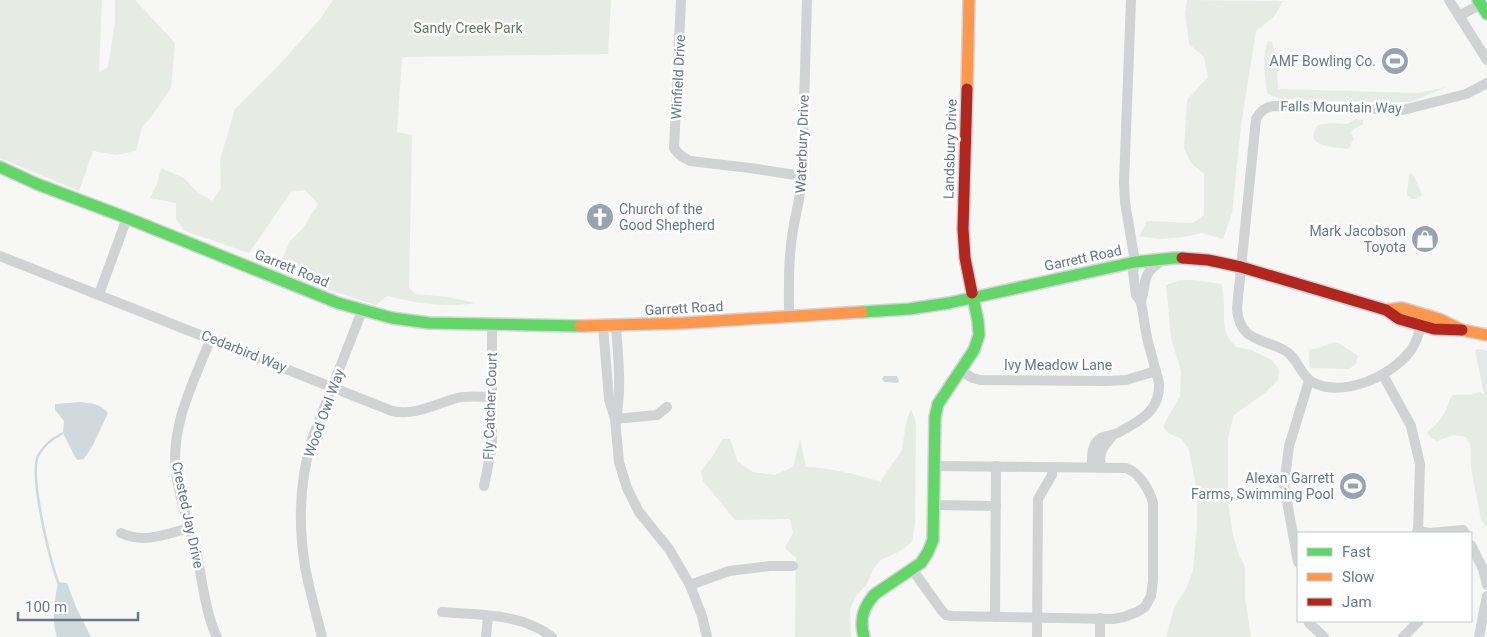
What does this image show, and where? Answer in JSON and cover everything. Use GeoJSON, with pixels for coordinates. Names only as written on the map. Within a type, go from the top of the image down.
{"type":"FeatureCollection","features":[{"type":"Feature","properties":{"kind":"street","name":"Winfield Drive"},"geometry":{"type":"LineString","coordinates":[[681,0],[674,148],[682,157],[690,161],[802,176]]}},
{"type":"Feature","properties":{"kind":"street","name":"Waterbury Drive"},"geometry":{"type":"LineString","coordinates":[[789,316],[790,250],[801,193],[802,176],[807,0]]}},
{"type":"Feature","properties":{"kind":"street","name":"Landsbury Drive"},"geometry":{"type":"LineString","coordinates":[[969,0],[962,229],[965,258],[974,298]]}},
{"type":"Feature","properties":{"kind":"street"},"geometry":{"type":"LineString","coordinates":[[1131,0],[1124,183],[1125,202],[1135,262],[1134,282],[1136,295],[1141,302]]}},
{"type":"Feature","properties":{"kind":"street"},"geometry":{"type":"LineString","coordinates":[[1449,0],[1487,60]]}},
{"type":"Feature","properties":{"kind":"street"},"geometry":{"type":"LineString","coordinates":[[1459,16],[1483,6]]}},
{"type":"Feature","properties":{"kind":"street","name":"Falls Mountain Way"},"geometry":{"type":"LineString","coordinates":[[1309,381],[1287,351],[1252,338],[1240,325],[1237,317],[1254,128],[1258,114],[1267,107],[1274,106],[1403,110],[1466,94],[1487,84]]}},
{"type":"Feature","properties":{"kind":"street","name":"Garrett Road"},"geometry":{"type":"LineString","coordinates":[[0,168],[338,303],[362,311],[409,322],[616,326],[909,309],[949,303],[1135,262],[1164,258],[1198,259],[1241,267],[1386,310],[1399,319],[1434,329],[1462,330],[1487,335]]}},
{"type":"Feature","properties":{"kind":"street"},"geometry":{"type":"LineString","coordinates":[[98,294],[127,218]]}},
{"type":"Feature","properties":{"kind":"street","name":"Cedarbird Way"},"geometry":{"type":"LineString","coordinates":[[0,256],[392,410],[404,412],[430,408],[458,398],[492,397]]}},
{"type":"Feature","properties":{"kind":"street"},"geometry":{"type":"LineString","coordinates":[[1096,467],[1103,447],[1112,436],[1140,420],[1151,411],[1158,395],[1159,383],[1147,338],[1141,302],[1147,274],[1152,267],[1164,258]]}},
{"type":"Feature","properties":{"kind":"street"},"geometry":{"type":"LineString","coordinates":[[864,637],[861,627],[864,608],[868,600],[921,563],[927,557],[931,548],[933,540],[936,409],[974,350],[978,340],[974,298]]}},
{"type":"Feature","properties":{"kind":"street","name":"Garrett Road"},"geometry":{"type":"LineString","coordinates":[[1386,310],[1402,308],[1439,319],[1462,330]]}},
{"type":"Feature","properties":{"kind":"street","name":"Wood Owl Way"},"geometry":{"type":"LineString","coordinates":[[322,637],[305,565],[302,534],[302,494],[308,453],[362,311]]}},
{"type":"Feature","properties":{"kind":"street","name":"Fly Catcher Court"},"geometry":{"type":"LineString","coordinates":[[484,486],[492,446],[492,325]]}},
{"type":"Feature","properties":{"kind":"street"},"geometry":{"type":"LineString","coordinates":[[1297,556],[1284,485],[1289,446],[1309,381],[1327,387],[1339,387],[1351,386],[1383,375],[1394,368],[1410,350],[1421,325]]}},
{"type":"Feature","properties":{"kind":"street"},"geometry":{"type":"LineString","coordinates":[[603,326],[609,399],[615,419],[619,462],[627,488],[639,512],[669,549],[690,585],[708,637]]}},
{"type":"Feature","properties":{"kind":"street"},"geometry":{"type":"LineString","coordinates":[[615,419],[619,404],[616,326]]}},
{"type":"Feature","properties":{"kind":"street","name":"Crested Jay Drive"},"geometry":{"type":"LineString","coordinates":[[211,338],[184,408],[177,432],[175,456],[177,476],[216,637]]}},
{"type":"Feature","properties":{"kind":"street","name":"Ivy Meadow Lane"},"geometry":{"type":"LineString","coordinates":[[960,371],[980,380],[1106,381],[1126,380],[1156,371]]}},
{"type":"Feature","properties":{"kind":"street"},"geometry":{"type":"LineString","coordinates":[[1383,375],[1411,426],[1420,464],[1417,532]]}},
{"type":"Feature","properties":{"kind":"street"},"geometry":{"type":"LineString","coordinates":[[615,419],[657,415],[667,407]]}},
{"type":"Feature","properties":{"kind":"street"},"geometry":{"type":"LineString","coordinates":[[912,569],[946,615],[1037,618],[1124,617],[1145,607],[1151,596],[1153,581],[1153,503],[1152,497],[1132,470],[1126,468],[1052,466],[934,466]]}},
{"type":"Feature","properties":{"kind":"street"},"geometry":{"type":"LineString","coordinates":[[995,617],[996,466]]}},
{"type":"Feature","properties":{"kind":"street"},"geometry":{"type":"LineString","coordinates":[[1036,637],[1038,499],[1052,475],[1052,466]]}},
{"type":"Feature","properties":{"kind":"street"},"geometry":{"type":"LineString","coordinates":[[934,505],[996,506]]}},
{"type":"Feature","properties":{"kind":"street"},"geometry":{"type":"LineString","coordinates":[[121,533],[139,539],[152,538],[189,528]]}},
{"type":"Feature","properties":{"kind":"street"},"geometry":{"type":"LineString","coordinates":[[1441,532],[1463,530],[1464,532]]}},
{"type":"Feature","properties":{"kind":"street"},"geometry":{"type":"LineString","coordinates":[[1472,548],[1483,569],[1487,585]]}},
{"type":"Feature","properties":{"kind":"street"},"geometry":{"type":"LineString","coordinates":[[690,585],[729,571],[770,566],[793,566]]}},
{"type":"Feature","properties":{"kind":"street"},"geometry":{"type":"LineString","coordinates":[[1479,637],[1487,596]]}},
{"type":"Feature","properties":{"kind":"street"},"geometry":{"type":"LineString","coordinates":[[442,612],[511,619],[539,628],[552,637]]}},
{"type":"Feature","properties":{"kind":"street"},"geometry":{"type":"LineString","coordinates":[[486,637],[488,616]]}},
{"type":"Feature","properties":{"kind":"street"},"geometry":{"type":"LineString","coordinates":[[1100,618],[1100,637]]}},
{"type":"Feature","properties":{"kind":"street"},"geometry":{"type":"LineString","coordinates":[[1309,622],[1324,637]]}},
{"type":"Feature","properties":{"kind":"street"},"geometry":{"type":"LineString","coordinates":[[1405,636],[1418,622]]}},
{"type":"Feature","properties":{"kind":"shaded area"},"geometry":{"type":"Polygon","coordinates":[[[1475,350],[1487,351],[1487,409],[1475,350]]]}},
{"type":"Feature","properties":{"kind":"shaded area"},"geometry":{"type":"Polygon","coordinates":[[[884,376],[897,376],[899,381],[897,383],[884,382],[882,379],[884,376]]]}},
{"type":"Feature","properties":{"kind":"shaded area"},"geometry":{"type":"Polygon","coordinates":[[[81,402],[99,406],[108,413],[93,445],[84,459],[78,460],[63,433],[64,421],[55,410],[55,404],[81,402]]]}},
{"type":"Feature","properties":{"kind":"shaded area","name":"Alexan Garrett Farms, Swimming Pool"},"geometry":{"type":"Polygon","coordinates":[[[1352,472],[1356,472],[1361,483],[1355,490],[1356,497],[1352,499],[1346,487],[1352,479],[1352,472]]]}},
{"type":"Feature","properties":{"kind":"shaded area"},"geometry":{"type":"Polygon","coordinates":[[[58,582],[67,583],[76,607],[91,637],[57,637],[54,617],[58,582]]]}},
{"type":"Feature","properties":{"kind":"green space"},"geometry":{"type":"Polygon","coordinates":[[[0,0],[102,0],[99,72],[108,67],[115,23],[115,0],[135,0],[175,43],[171,88],[142,127],[136,151],[116,155],[93,151],[79,191],[0,158],[0,0]]]}},
{"type":"Feature","properties":{"kind":"green space","name":"Sandy Creek Park"},"geometry":{"type":"Polygon","coordinates":[[[333,0],[611,0],[608,54],[402,57],[397,132],[412,135],[409,288],[416,294],[448,297],[475,303],[431,304],[387,296],[376,305],[326,289],[279,267],[290,241],[303,228],[318,204],[305,190],[291,192],[249,253],[185,231],[176,219],[176,203],[150,198],[157,184],[161,168],[184,178],[197,192],[212,201],[221,188],[220,160],[235,109],[282,62],[320,19],[333,0]]]}},
{"type":"Feature","properties":{"kind":"green space"},"geometry":{"type":"Polygon","coordinates":[[[1187,0],[1283,1],[1274,17],[1256,31],[1241,126],[1232,213],[1223,239],[1202,233],[1161,239],[1139,236],[1147,221],[1193,223],[1204,215],[1204,174],[1191,163],[1184,148],[1187,100],[1208,77],[1204,57],[1189,44],[1185,13],[1187,0]]]}},
{"type":"Feature","properties":{"kind":"green space"},"geometry":{"type":"Polygon","coordinates":[[[1268,41],[1272,42],[1276,55],[1279,89],[1417,93],[1447,87],[1411,102],[1281,99],[1267,93],[1264,60],[1268,41]]]}},
{"type":"Feature","properties":{"kind":"green space"},"geometry":{"type":"Polygon","coordinates":[[[1357,119],[1363,120],[1363,124],[1351,133],[1354,138],[1347,149],[1322,144],[1314,138],[1314,132],[1318,125],[1331,123],[1347,124],[1357,119]]]}},
{"type":"Feature","properties":{"kind":"green space"},"geometry":{"type":"Polygon","coordinates":[[[1411,173],[1422,195],[1416,199],[1412,199],[1407,195],[1409,175],[1411,173]]]}},
{"type":"Feature","properties":{"kind":"green space"},"geometry":{"type":"Polygon","coordinates":[[[1182,280],[1221,284],[1224,297],[1224,323],[1229,338],[1236,347],[1251,350],[1272,360],[1279,370],[1278,380],[1266,392],[1234,415],[1228,437],[1228,503],[1233,535],[1239,556],[1245,566],[1245,597],[1251,637],[1166,637],[1174,608],[1186,589],[1193,571],[1197,525],[1197,492],[1189,450],[1182,439],[1168,433],[1163,426],[1180,396],[1181,371],[1171,338],[1166,285],[1182,280]]]}},
{"type":"Feature","properties":{"kind":"green space"},"geometry":{"type":"Polygon","coordinates":[[[1335,342],[1358,356],[1356,364],[1349,369],[1312,368],[1309,365],[1309,350],[1335,342]]]}},
{"type":"Feature","properties":{"kind":"green space"},"geometry":{"type":"Polygon","coordinates":[[[1479,392],[1487,395],[1487,527],[1481,520],[1471,467],[1470,444],[1466,437],[1454,435],[1437,441],[1431,438],[1427,432],[1442,416],[1453,395],[1471,395],[1479,392]]]}},
{"type":"Feature","properties":{"kind":"green space"},"geometry":{"type":"Polygon","coordinates":[[[911,409],[916,423],[915,524],[912,542],[900,551],[881,560],[874,568],[866,586],[857,594],[850,609],[851,637],[795,637],[796,558],[785,548],[793,533],[790,519],[735,520],[703,481],[701,471],[713,456],[722,439],[730,439],[738,462],[753,472],[775,475],[793,467],[800,439],[806,467],[844,472],[880,482],[902,450],[906,423],[911,409]]]}},
{"type":"Feature","properties":{"kind":"waterway"},"geometry":{"type":"LineString","coordinates":[[58,582],[50,556],[38,499],[36,466],[38,456],[43,449],[63,433]]}},
{"type":"Feature","properties":{"kind":"traffic: fast"},"geometry":{"type":"LineString","coordinates":[[1478,0],[1487,14]]}},
{"type":"Feature","properties":{"kind":"traffic: fast"},"geometry":{"type":"LineString","coordinates":[[0,167],[37,184],[338,303],[392,318],[429,323],[580,326]]}},
{"type":"Feature","properties":{"kind":"traffic: fast"},"geometry":{"type":"LineString","coordinates":[[862,312],[909,309],[949,303],[1135,262],[1182,258]]}},
{"type":"Feature","properties":{"kind":"traffic: fast"},"geometry":{"type":"LineString","coordinates":[[864,637],[862,619],[871,599],[875,594],[921,563],[933,540],[935,417],[938,404],[974,350],[979,335],[972,293]]}},
{"type":"Feature","properties":{"kind":"traffic: slow"},"geometry":{"type":"LineString","coordinates":[[967,89],[969,0]]}},
{"type":"Feature","properties":{"kind":"traffic: slow"},"geometry":{"type":"LineString","coordinates":[[1386,310],[1402,308],[1439,319],[1462,330],[1487,335]]}},
{"type":"Feature","properties":{"kind":"traffic: slow"},"geometry":{"type":"LineString","coordinates":[[580,326],[684,323],[862,312]]}},
{"type":"Feature","properties":{"kind":"traffic: jam"},"geometry":{"type":"LineString","coordinates":[[967,89],[963,229],[965,258],[972,293]]}},
{"type":"Feature","properties":{"kind":"traffic: jam"},"geometry":{"type":"LineString","coordinates":[[1182,258],[1208,260],[1241,267],[1386,310],[1399,319],[1434,329],[1462,330]]}},
{"type":"Feature","properties":{"kind":"place","name":"AMF Bowling Co."},"geometry":{"type":"Point","coordinates":[1395,61]}},
{"type":"Feature","properties":{"kind":"place","name":"Church of the Good Shepherd"},"geometry":{"type":"Point","coordinates":[600,217]}},
{"type":"Feature","properties":{"kind":"place","name":"Mark Jacobson Toyota"},"geometry":{"type":"Point","coordinates":[1425,239]}},
{"type":"Feature","properties":{"kind":"place","name":"Alexan Garrett Farms, Swimming Pool"},"geometry":{"type":"Point","coordinates":[1353,486]}}]}
